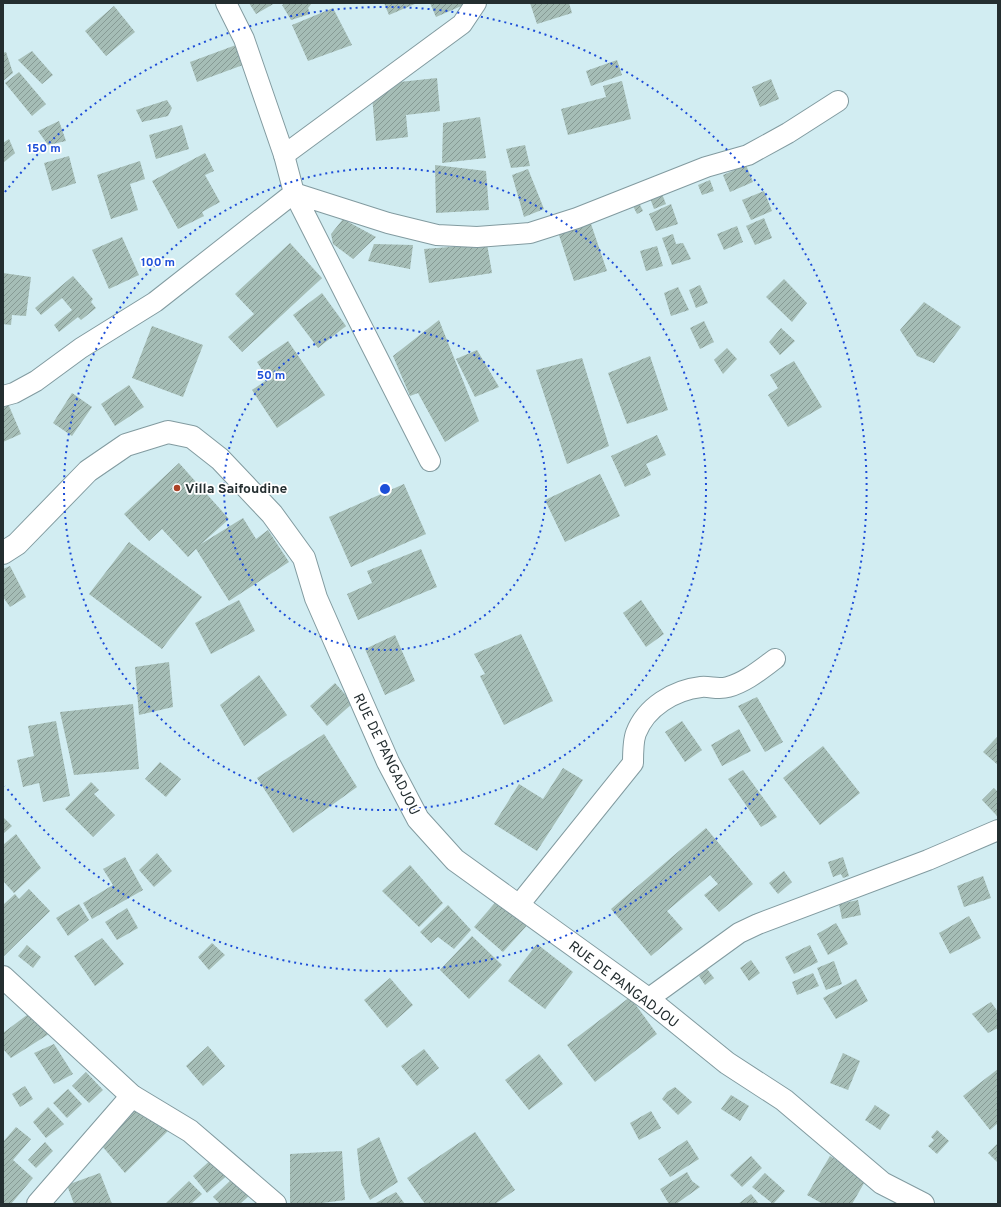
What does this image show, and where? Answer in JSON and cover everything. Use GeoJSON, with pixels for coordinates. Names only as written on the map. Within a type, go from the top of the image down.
{"type":"FeatureCollection","features":[{"type":"Feature","properties":{"kind":"main road","name":"RUE DE PANGADJOU"},"geometry":{"type":"LineString","coordinates":[[3,553],[17,544],[88,471],[126,445],[168,432],[192,437],[220,460],[272,514],[304,558],[316,598],[388,762],[418,819],[455,860],[648,999],[727,1063],[784,1100],[882,1182],[923,1204]]}},
{"type":"Feature","properties":{"kind":"main road"},"geometry":{"type":"LineString","coordinates":[[3,977],[132,1096],[190,1131],[275,1204]]}},
{"type":"Feature","properties":{"kind":"main road"},"geometry":{"type":"LineString","coordinates":[[38,1204],[132,1096]]}},
{"type":"Feature","properties":{"kind":"street"},"geometry":{"type":"LineString","coordinates":[[226,3],[244,39],[284,155],[294,193],[430,461]]}},
{"type":"Feature","properties":{"kind":"street"},"geometry":{"type":"LineString","coordinates":[[284,155],[462,24],[476,3]]}},
{"type":"Feature","properties":{"kind":"street"},"geometry":{"type":"LineString","coordinates":[[294,193],[388,223],[437,235],[477,237],[530,233],[577,218],[706,167],[748,155],[788,133],[838,102]]}},
{"type":"Feature","properties":{"kind":"street"},"geometry":{"type":"LineString","coordinates":[[3,396],[14,393],[36,381],[81,348],[155,302],[294,193]]}},
{"type":"Feature","properties":{"kind":"street"},"geometry":{"type":"LineString","coordinates":[[518,906],[633,763],[636,733],[646,715],[664,699],[684,691],[702,686],[716,689],[727,688],[743,682],[775,659]]}},
{"type":"Feature","properties":{"kind":"street"},"geometry":{"type":"LineString","coordinates":[[648,999],[739,933],[758,924],[928,860],[998,830]]}},
{"type":"Feature","properties":{"kind":"building"},"geometry":{"type":"Polygon","coordinates":[[[249,3],[275,3],[256,14],[249,3]]]}},
{"type":"Feature","properties":{"kind":"building"},"geometry":{"type":"Polygon","coordinates":[[[286,3],[312,3],[308,8],[310,14],[291,20],[282,5],[286,3]]]}},
{"type":"Feature","properties":{"kind":"building"},"geometry":{"type":"Polygon","coordinates":[[[384,3],[417,3],[389,15],[384,3]]]}},
{"type":"Feature","properties":{"kind":"building"},"geometry":{"type":"Polygon","coordinates":[[[430,3],[466,3],[466,4],[436,17],[430,3]]]}},
{"type":"Feature","properties":{"kind":"building"},"geometry":{"type":"Polygon","coordinates":[[[530,3],[569,3],[572,13],[537,24],[530,3]]]}},
{"type":"Feature","properties":{"kind":"building"},"geometry":{"type":"Polygon","coordinates":[[[114,6],[135,32],[106,56],[85,31],[114,6]]]}},
{"type":"Feature","properties":{"kind":"building"},"geometry":{"type":"Polygon","coordinates":[[[333,8],[352,45],[308,61],[292,25],[333,8]]]}},
{"type":"Feature","properties":{"kind":"building"},"geometry":{"type":"Polygon","coordinates":[[[236,45],[243,65],[197,82],[190,62],[236,45]]]}},
{"type":"Feature","properties":{"kind":"building"},"geometry":{"type":"Polygon","coordinates":[[[32,51],[53,75],[42,84],[18,60],[32,51]]]}},
{"type":"Feature","properties":{"kind":"building"},"geometry":{"type":"Polygon","coordinates":[[[6,52],[13,73],[3,81],[3,53],[6,52]]]}},
{"type":"Feature","properties":{"kind":"building"},"geometry":{"type":"Polygon","coordinates":[[[617,60],[622,75],[591,86],[586,71],[617,60]]]}},
{"type":"Feature","properties":{"kind":"building"},"geometry":{"type":"Polygon","coordinates":[[[19,72],[46,104],[32,116],[5,83],[19,72]]]}},
{"type":"Feature","properties":{"kind":"building"},"geometry":{"type":"Polygon","coordinates":[[[437,78],[440,111],[406,115],[408,137],[376,141],[371,85],[437,78]]]}},
{"type":"Feature","properties":{"kind":"building"},"geometry":{"type":"Polygon","coordinates":[[[771,79],[779,99],[760,107],[752,87],[771,79]]]}},
{"type":"Feature","properties":{"kind":"building"},"geometry":{"type":"Polygon","coordinates":[[[622,81],[631,119],[568,135],[561,109],[606,97],[603,86],[622,81]]]}},
{"type":"Feature","properties":{"kind":"building"},"geometry":{"type":"Polygon","coordinates":[[[167,100],[172,108],[168,116],[142,122],[136,110],[167,100]]]}},
{"type":"Feature","properties":{"kind":"building"},"geometry":{"type":"Polygon","coordinates":[[[480,117],[486,158],[442,163],[443,123],[480,117]]]}},
{"type":"Feature","properties":{"kind":"building"},"geometry":{"type":"Polygon","coordinates":[[[59,121],[66,141],[48,145],[38,131],[59,121]]]}},
{"type":"Feature","properties":{"kind":"building"},"geometry":{"type":"Polygon","coordinates":[[[182,125],[189,149],[156,159],[149,135],[182,125]]]}},
{"type":"Feature","properties":{"kind":"building"},"geometry":{"type":"Polygon","coordinates":[[[9,139],[15,153],[3,163],[3,143],[9,139]]]}},
{"type":"Feature","properties":{"kind":"building"},"geometry":{"type":"Polygon","coordinates":[[[525,145],[530,166],[511,168],[506,149],[525,145]]]}},
{"type":"Feature","properties":{"kind":"building"},"geometry":{"type":"Polygon","coordinates":[[[205,153],[214,171],[205,175],[220,202],[202,212],[204,216],[178,229],[152,181],[205,153]]]}},
{"type":"Feature","properties":{"kind":"building"},"geometry":{"type":"Polygon","coordinates":[[[69,156],[76,183],[52,191],[44,163],[69,156]]]}},
{"type":"Feature","properties":{"kind":"building"},"geometry":{"type":"Polygon","coordinates":[[[140,161],[145,179],[130,184],[138,210],[111,219],[97,175],[140,161]]]}},
{"type":"Feature","properties":{"kind":"building"},"geometry":{"type":"Polygon","coordinates":[[[435,165],[486,171],[489,210],[436,213],[435,165]]]}},
{"type":"Feature","properties":{"kind":"building"},"geometry":{"type":"Polygon","coordinates":[[[746,165],[753,182],[730,192],[723,175],[746,165]]]}},
{"type":"Feature","properties":{"kind":"building"},"geometry":{"type":"Polygon","coordinates":[[[528,169],[544,209],[524,217],[512,175],[528,169]]]}},
{"type":"Feature","properties":{"kind":"building"},"geometry":{"type":"Polygon","coordinates":[[[710,180],[714,191],[702,195],[698,185],[710,180]]]}},
{"type":"Feature","properties":{"kind":"building"},"geometry":{"type":"Polygon","coordinates":[[[660,189],[666,204],[654,209],[650,198],[660,189]]]}},
{"type":"Feature","properties":{"kind":"building"},"geometry":{"type":"Polygon","coordinates":[[[764,191],[772,211],[751,220],[742,200],[764,191]]]}},
{"type":"Feature","properties":{"kind":"building"},"geometry":{"type":"Polygon","coordinates":[[[639,203],[643,211],[637,214],[633,206],[639,203]]]}},
{"type":"Feature","properties":{"kind":"building"},"geometry":{"type":"Polygon","coordinates":[[[671,204],[678,224],[656,231],[649,214],[671,204]]]}},
{"type":"Feature","properties":{"kind":"building"},"geometry":{"type":"Polygon","coordinates":[[[764,218],[772,238],[755,245],[746,226],[764,218]]]}},
{"type":"Feature","properties":{"kind":"building"},"geometry":{"type":"Polygon","coordinates":[[[343,219],[376,237],[353,259],[333,244],[331,234],[343,219]]]}},
{"type":"Feature","properties":{"kind":"building"},"geometry":{"type":"Polygon","coordinates":[[[590,221],[607,271],[574,281],[558,232],[590,221]]]}},
{"type":"Feature","properties":{"kind":"building"},"geometry":{"type":"Polygon","coordinates":[[[737,226],[743,242],[724,250],[717,234],[737,226]]]}},
{"type":"Feature","properties":{"kind":"building"},"geometry":{"type":"Polygon","coordinates":[[[673,234],[676,244],[683,243],[691,259],[672,265],[662,238],[673,234]]]}},
{"type":"Feature","properties":{"kind":"building"},"geometry":{"type":"Polygon","coordinates":[[[122,237],[139,275],[109,289],[92,250],[122,237]]]}},
{"type":"Feature","properties":{"kind":"building"},"geometry":{"type":"Polygon","coordinates":[[[290,243],[322,278],[242,352],[228,337],[254,314],[235,294],[290,243]]]}},
{"type":"Feature","properties":{"kind":"building"},"geometry":{"type":"Polygon","coordinates":[[[374,244],[413,245],[410,269],[368,261],[374,244]]]}},
{"type":"Feature","properties":{"kind":"building"},"geometry":{"type":"Polygon","coordinates":[[[487,244],[492,273],[429,283],[424,249],[487,244]]]}},
{"type":"Feature","properties":{"kind":"building"},"geometry":{"type":"Polygon","coordinates":[[[657,246],[663,266],[646,271],[640,251],[657,246]]]}},
{"type":"Feature","properties":{"kind":"building"},"geometry":{"type":"Polygon","coordinates":[[[3,273],[31,277],[26,316],[12,315],[11,325],[3,324],[3,273]]]}},
{"type":"Feature","properties":{"kind":"building"},"geometry":{"type":"Polygon","coordinates":[[[73,276],[93,299],[91,302],[96,308],[81,320],[78,317],[59,332],[54,325],[72,310],[62,298],[41,315],[35,308],[73,276]]]}},
{"type":"Feature","properties":{"kind":"building"},"geometry":{"type":"Polygon","coordinates":[[[784,279],[807,303],[792,322],[766,297],[784,279]]]}},
{"type":"Feature","properties":{"kind":"building"},"geometry":{"type":"Polygon","coordinates":[[[700,285],[708,303],[696,308],[689,290],[700,285]]]}},
{"type":"Feature","properties":{"kind":"building"},"geometry":{"type":"Polygon","coordinates":[[[678,287],[689,310],[671,316],[664,293],[678,287]]]}},
{"type":"Feature","properties":{"kind":"building"},"geometry":{"type":"Polygon","coordinates":[[[322,293],[346,326],[318,348],[293,315],[322,293]]]}},
{"type":"Feature","properties":{"kind":"building"},"geometry":{"type":"Polygon","coordinates":[[[924,302],[961,327],[934,363],[917,356],[900,330],[924,302]]]}},
{"type":"Feature","properties":{"kind":"building"},"geometry":{"type":"Polygon","coordinates":[[[439,320],[479,421],[445,442],[418,393],[410,396],[393,356],[439,320]]]}},
{"type":"Feature","properties":{"kind":"building"},"geometry":{"type":"Polygon","coordinates":[[[704,321],[714,342],[700,349],[690,328],[704,321]]]}},
{"type":"Feature","properties":{"kind":"building"},"geometry":{"type":"Polygon","coordinates":[[[152,326],[203,345],[183,397],[132,378],[152,326]]]}},
{"type":"Feature","properties":{"kind":"building"},"geometry":{"type":"Polygon","coordinates":[[[781,328],[795,341],[780,355],[769,342],[781,328]]]}},
{"type":"Feature","properties":{"kind":"building"},"geometry":{"type":"Polygon","coordinates":[[[288,341],[325,395],[277,428],[252,390],[268,379],[257,362],[288,341]]]}},
{"type":"Feature","properties":{"kind":"building"},"geometry":{"type":"Polygon","coordinates":[[[727,348],[737,359],[723,374],[714,360],[727,348]]]}},
{"type":"Feature","properties":{"kind":"building"},"geometry":{"type":"Polygon","coordinates":[[[477,350],[499,387],[475,397],[456,359],[477,350]]]}},
{"type":"Feature","properties":{"kind":"building"},"geometry":{"type":"Polygon","coordinates":[[[650,356],[668,410],[627,424],[608,373],[650,356]]]}},
{"type":"Feature","properties":{"kind":"building"},"geometry":{"type":"Polygon","coordinates":[[[582,358],[609,446],[567,464],[536,370],[582,358]]]}},
{"type":"Feature","properties":{"kind":"building"},"geometry":{"type":"Polygon","coordinates":[[[794,361],[822,407],[788,427],[768,395],[778,388],[770,375],[794,361]]]}},
{"type":"Feature","properties":{"kind":"building"},"geometry":{"type":"Polygon","coordinates":[[[129,385],[144,407],[115,426],[101,404],[129,385]]]}},
{"type":"Feature","properties":{"kind":"building"},"geometry":{"type":"Polygon","coordinates":[[[72,393],[92,407],[72,436],[53,423],[72,393]]]}},
{"type":"Feature","properties":{"kind":"building"},"geometry":{"type":"Polygon","coordinates":[[[6,399],[21,434],[3,442],[3,400],[6,399]]]}},
{"type":"Feature","properties":{"kind":"building"},"geometry":{"type":"Polygon","coordinates":[[[657,435],[666,455],[646,464],[651,475],[625,487],[611,456],[657,435]]]}},
{"type":"Feature","properties":{"kind":"building"},"geometry":{"type":"Polygon","coordinates":[[[179,463],[229,519],[201,544],[243,518],[256,539],[268,530],[289,562],[229,601],[196,549],[188,557],[162,529],[149,541],[124,514],[179,463]]]}},
{"type":"Feature","properties":{"kind":"building"},"geometry":{"type":"Polygon","coordinates":[[[600,474],[620,516],[565,542],[545,500],[600,474]]]}},
{"type":"Feature","properties":{"kind":"building"},"geometry":{"type":"Polygon","coordinates":[[[404,484],[426,534],[351,567],[329,517],[404,484]]]}},
{"type":"Feature","properties":{"kind":"building"},"geometry":{"type":"Polygon","coordinates":[[[129,542],[202,597],[162,649],[89,594],[129,542]]]}},
{"type":"Feature","properties":{"kind":"building"},"geometry":{"type":"Polygon","coordinates":[[[421,549],[437,587],[358,620],[347,594],[372,583],[367,571],[421,549]]]}},
{"type":"Feature","properties":{"kind":"building"},"geometry":{"type":"Polygon","coordinates":[[[10,566],[26,597],[10,607],[3,597],[3,569],[10,566]]]}},
{"type":"Feature","properties":{"kind":"building"},"geometry":{"type":"Polygon","coordinates":[[[239,600],[255,631],[211,654],[195,623],[239,600]]]}},
{"type":"Feature","properties":{"kind":"building"},"geometry":{"type":"Polygon","coordinates":[[[641,600],[664,634],[646,647],[623,613],[641,600]]]}},
{"type":"Feature","properties":{"kind":"building"},"geometry":{"type":"Polygon","coordinates":[[[521,634],[553,701],[504,725],[480,676],[485,674],[474,654],[521,634]]]}},
{"type":"Feature","properties":{"kind":"building"},"geometry":{"type":"Polygon","coordinates":[[[395,635],[415,681],[385,695],[365,649],[395,635]]]}},
{"type":"Feature","properties":{"kind":"building"},"geometry":{"type":"Polygon","coordinates":[[[169,662],[173,707],[139,715],[135,667],[169,662]]]}},
{"type":"Feature","properties":{"kind":"building"},"geometry":{"type":"Polygon","coordinates":[[[259,675],[287,715],[244,746],[220,705],[259,675]]]}},
{"type":"Feature","properties":{"kind":"building"},"geometry":{"type":"Polygon","coordinates":[[[335,683],[353,703],[327,726],[310,706],[335,683]]]}},
{"type":"Feature","properties":{"kind":"building"},"geometry":{"type":"Polygon","coordinates":[[[757,697],[783,742],[765,752],[738,706],[757,697]]]}},
{"type":"Feature","properties":{"kind":"building"},"geometry":{"type":"Polygon","coordinates":[[[133,704],[139,769],[74,775],[60,712],[133,704]]]}},
{"type":"Feature","properties":{"kind":"building"},"geometry":{"type":"Polygon","coordinates":[[[56,721],[70,796],[43,802],[39,783],[23,787],[17,760],[34,756],[28,726],[56,721]]]}},
{"type":"Feature","properties":{"kind":"building"},"geometry":{"type":"Polygon","coordinates":[[[682,721],[702,750],[685,762],[665,732],[682,721]]]}},
{"type":"Feature","properties":{"kind":"building"},"geometry":{"type":"Polygon","coordinates":[[[739,729],[751,751],[722,766],[711,745],[739,729]]]}},
{"type":"Feature","properties":{"kind":"building"},"geometry":{"type":"Polygon","coordinates":[[[324,734],[357,787],[293,833],[257,778],[324,734]]]}},
{"type":"Feature","properties":{"kind":"building"},"geometry":{"type":"Polygon","coordinates":[[[998,736],[998,765],[983,752],[998,736]]]}},
{"type":"Feature","properties":{"kind":"building"},"geometry":{"type":"Polygon","coordinates":[[[823,746],[860,793],[820,825],[783,778],[823,746]]]}},
{"type":"Feature","properties":{"kind":"building"},"geometry":{"type":"Polygon","coordinates":[[[160,762],[181,779],[166,797],[145,779],[160,762]]]}},
{"type":"Feature","properties":{"kind":"building"},"geometry":{"type":"Polygon","coordinates":[[[563,768],[583,780],[537,851],[494,824],[519,784],[543,799],[563,768]]]}},
{"type":"Feature","properties":{"kind":"building"},"geometry":{"type":"Polygon","coordinates":[[[743,770],[777,817],[761,827],[728,779],[743,770]]]}},
{"type":"Feature","properties":{"kind":"building"},"geometry":{"type":"Polygon","coordinates":[[[91,782],[99,790],[94,794],[115,815],[93,837],[65,809],[91,782]]]}},
{"type":"Feature","properties":{"kind":"building"},"geometry":{"type":"Polygon","coordinates":[[[994,788],[998,792],[998,817],[982,800],[994,788]]]}},
{"type":"Feature","properties":{"kind":"building"},"geometry":{"type":"Polygon","coordinates":[[[3,817],[12,826],[3,834],[3,817]]]}},
{"type":"Feature","properties":{"kind":"building"},"geometry":{"type":"Polygon","coordinates":[[[706,828],[753,884],[719,912],[704,895],[718,884],[710,875],[667,911],[683,929],[651,956],[611,909],[706,828]]]}},
{"type":"Feature","properties":{"kind":"building"},"geometry":{"type":"Polygon","coordinates":[[[16,834],[41,868],[14,893],[3,881],[3,845],[16,834]]]}},
{"type":"Feature","properties":{"kind":"building"},"geometry":{"type":"Polygon","coordinates":[[[157,853],[172,871],[154,887],[139,870],[157,853]]]}},
{"type":"Feature","properties":{"kind":"building"},"geometry":{"type":"Polygon","coordinates":[[[125,857],[143,890],[92,919],[83,903],[113,885],[103,869],[125,857]]]}},
{"type":"Feature","properties":{"kind":"building"},"geometry":{"type":"Polygon","coordinates":[[[843,857],[849,876],[843,878],[841,874],[833,877],[828,862],[843,857]]]}},
{"type":"Feature","properties":{"kind":"building"},"geometry":{"type":"Polygon","coordinates":[[[410,865],[443,903],[419,927],[382,891],[410,865]]]}},
{"type":"Feature","properties":{"kind":"building"},"geometry":{"type":"Polygon","coordinates":[[[784,871],[792,882],[778,894],[769,883],[784,871]]]}},
{"type":"Feature","properties":{"kind":"building"},"geometry":{"type":"Polygon","coordinates":[[[983,876],[991,898],[964,907],[957,886],[983,876]]]}},
{"type":"Feature","properties":{"kind":"building"},"geometry":{"type":"Polygon","coordinates":[[[29,889],[50,911],[3,957],[3,905],[15,894],[19,899],[29,889]]]}},
{"type":"Feature","properties":{"kind":"building"},"geometry":{"type":"Polygon","coordinates":[[[500,897],[530,922],[503,952],[474,927],[500,897]]]}},
{"type":"Feature","properties":{"kind":"building"},"geometry":{"type":"Polygon","coordinates":[[[858,900],[861,915],[842,919],[839,904],[858,900]]]}},
{"type":"Feature","properties":{"kind":"building"},"geometry":{"type":"Polygon","coordinates":[[[79,904],[89,920],[68,936],[56,918],[79,904]]]}},
{"type":"Feature","properties":{"kind":"building"},"geometry":{"type":"Polygon","coordinates":[[[448,905],[471,930],[454,949],[438,937],[431,943],[420,932],[448,905]]]}},
{"type":"Feature","properties":{"kind":"building"},"geometry":{"type":"Polygon","coordinates":[[[127,908],[138,928],[117,940],[105,922],[127,908]]]}},
{"type":"Feature","properties":{"kind":"building"},"geometry":{"type":"Polygon","coordinates":[[[969,916],[981,938],[950,954],[939,933],[969,916]]]}},
{"type":"Feature","properties":{"kind":"building"},"geometry":{"type":"Polygon","coordinates":[[[836,923],[848,944],[828,955],[817,934],[836,923]]]}},
{"type":"Feature","properties":{"kind":"building"},"geometry":{"type":"Polygon","coordinates":[[[472,936],[502,965],[469,999],[440,970],[472,936]]]}},
{"type":"Feature","properties":{"kind":"building"},"geometry":{"type":"Polygon","coordinates":[[[102,938],[124,964],[95,986],[74,956],[102,938]]]}},
{"type":"Feature","properties":{"kind":"building"},"geometry":{"type":"Polygon","coordinates":[[[212,943],[225,955],[209,970],[198,957],[212,943]]]}},
{"type":"Feature","properties":{"kind":"building"},"geometry":{"type":"Polygon","coordinates":[[[537,944],[573,972],[545,1009],[508,981],[537,944]]]}},
{"type":"Feature","properties":{"kind":"building"},"geometry":{"type":"Polygon","coordinates":[[[27,945],[41,957],[33,968],[18,956],[27,945]]]}},
{"type":"Feature","properties":{"kind":"building"},"geometry":{"type":"Polygon","coordinates":[[[810,945],[818,962],[794,974],[785,957],[810,945]]]}},
{"type":"Feature","properties":{"kind":"building"},"geometry":{"type":"Polygon","coordinates":[[[751,960],[760,973],[749,981],[740,968],[751,960]]]}},
{"type":"Feature","properties":{"kind":"building"},"geometry":{"type":"Polygon","coordinates":[[[834,961],[842,984],[826,990],[817,968],[834,961]]]}},
{"type":"Feature","properties":{"kind":"building"},"geometry":{"type":"Polygon","coordinates":[[[707,969],[714,978],[705,985],[699,976],[707,969]]]}},
{"type":"Feature","properties":{"kind":"building"},"geometry":{"type":"Polygon","coordinates":[[[813,973],[819,986],[797,995],[792,982],[813,973]]]}},
{"type":"Feature","properties":{"kind":"building"},"geometry":{"type":"Polygon","coordinates":[[[390,978],[413,1005],[387,1028],[364,1000],[390,978]]]}},
{"type":"Feature","properties":{"kind":"building"},"geometry":{"type":"Polygon","coordinates":[[[856,979],[868,1001],[836,1019],[823,998],[856,979]]]}},
{"type":"Feature","properties":{"kind":"building"},"geometry":{"type":"Polygon","coordinates":[[[630,997],[657,1034],[595,1082],[567,1045],[630,997]]]}},
{"type":"Feature","properties":{"kind":"building"},"geometry":{"type":"Polygon","coordinates":[[[991,1002],[998,1012],[998,1028],[988,1033],[972,1014],[991,1002]]]}},
{"type":"Feature","properties":{"kind":"building"},"geometry":{"type":"Polygon","coordinates":[[[31,1012],[52,1032],[11,1058],[3,1049],[3,1033],[31,1012]]]}},
{"type":"Feature","properties":{"kind":"building"},"geometry":{"type":"Polygon","coordinates":[[[54,1044],[73,1074],[54,1084],[34,1053],[54,1044]]]}},
{"type":"Feature","properties":{"kind":"building"},"geometry":{"type":"Polygon","coordinates":[[[208,1046],[225,1066],[203,1086],[186,1066],[208,1046]]]}},
{"type":"Feature","properties":{"kind":"building"},"geometry":{"type":"Polygon","coordinates":[[[424,1049],[439,1068],[417,1086],[401,1066],[424,1049]]]}},
{"type":"Feature","properties":{"kind":"building"},"geometry":{"type":"Polygon","coordinates":[[[843,1053],[860,1061],[848,1090],[830,1083],[843,1053]]]}},
{"type":"Feature","properties":{"kind":"building"},"geometry":{"type":"Polygon","coordinates":[[[539,1054],[563,1084],[529,1110],[505,1080],[539,1054]]]}},
{"type":"Feature","properties":{"kind":"building"},"geometry":{"type":"Polygon","coordinates":[[[998,1069],[998,1123],[990,1130],[963,1096],[998,1069]]]}},
{"type":"Feature","properties":{"kind":"building"},"geometry":{"type":"Polygon","coordinates":[[[86,1072],[103,1090],[89,1103],[72,1086],[86,1072]]]}},
{"type":"Feature","properties":{"kind":"building"},"geometry":{"type":"Polygon","coordinates":[[[25,1086],[33,1099],[20,1107],[12,1094],[25,1086]]]}},
{"type":"Feature","properties":{"kind":"building"},"geometry":{"type":"Polygon","coordinates":[[[675,1087],[692,1102],[678,1115],[662,1099],[667,1092],[675,1087]]]}},
{"type":"Feature","properties":{"kind":"building"},"geometry":{"type":"Polygon","coordinates":[[[68,1089],[82,1104],[67,1118],[53,1103],[68,1089]]]}},
{"type":"Feature","properties":{"kind":"building"},"geometry":{"type":"Polygon","coordinates":[[[731,1095],[749,1106],[740,1121],[721,1109],[731,1095]]]}},
{"type":"Feature","properties":{"kind":"building"},"geometry":{"type":"Polygon","coordinates":[[[138,1100],[172,1127],[125,1173],[96,1139],[138,1100]]]}},
{"type":"Feature","properties":{"kind":"building"},"geometry":{"type":"Polygon","coordinates":[[[875,1105],[890,1115],[880,1130],[865,1120],[875,1105]]]}},
{"type":"Feature","properties":{"kind":"building"},"geometry":{"type":"Polygon","coordinates":[[[48,1107],[64,1124],[46,1138],[33,1122],[48,1107]]]}},
{"type":"Feature","properties":{"kind":"building"},"geometry":{"type":"Polygon","coordinates":[[[651,1111],[661,1128],[639,1140],[630,1123],[651,1111]]]}},
{"type":"Feature","properties":{"kind":"building"},"geometry":{"type":"Polygon","coordinates":[[[16,1127],[31,1139],[13,1160],[33,1178],[11,1204],[3,1204],[3,1142],[16,1127]]]}},
{"type":"Feature","properties":{"kind":"building"},"geometry":{"type":"Polygon","coordinates":[[[937,1130],[949,1141],[937,1154],[928,1146],[934,1140],[931,1137],[937,1130]]]}},
{"type":"Feature","properties":{"kind":"building"},"geometry":{"type":"Polygon","coordinates":[[[475,1132],[515,1190],[495,1204],[425,1204],[407,1178],[475,1132]]]}},
{"type":"Feature","properties":{"kind":"building"},"geometry":{"type":"Polygon","coordinates":[[[379,1137],[398,1182],[370,1200],[361,1183],[357,1149],[379,1137]]]}},
{"type":"Feature","properties":{"kind":"building"},"geometry":{"type":"Polygon","coordinates":[[[687,1140],[699,1159],[670,1177],[658,1159],[687,1140]]]}},
{"type":"Feature","properties":{"kind":"building"},"geometry":{"type":"Polygon","coordinates":[[[45,1142],[53,1151],[36,1168],[28,1160],[45,1142]]]}},
{"type":"Feature","properties":{"kind":"building"},"geometry":{"type":"Polygon","coordinates":[[[998,1143],[998,1163],[988,1153],[998,1143]]]}},
{"type":"Feature","properties":{"kind":"building"},"geometry":{"type":"Polygon","coordinates":[[[342,1151],[345,1200],[315,1204],[290,1204],[290,1154],[342,1151]]]}},
{"type":"Feature","properties":{"kind":"building"},"geometry":{"type":"Polygon","coordinates":[[[751,1156],[762,1168],[742,1187],[730,1175],[751,1156]]]}},
{"type":"Feature","properties":{"kind":"building"},"geometry":{"type":"Polygon","coordinates":[[[830,1156],[867,1178],[852,1204],[823,1204],[807,1195],[830,1156]]]}},
{"type":"Feature","properties":{"kind":"building"},"geometry":{"type":"Polygon","coordinates":[[[214,1157],[229,1174],[207,1193],[193,1176],[214,1157]]]}},
{"type":"Feature","properties":{"kind":"building"},"geometry":{"type":"Polygon","coordinates":[[[687,1172],[692,1181],[700,1187],[676,1204],[669,1204],[660,1189],[687,1172]]]}},
{"type":"Feature","properties":{"kind":"building"},"geometry":{"type":"Polygon","coordinates":[[[100,1173],[112,1204],[74,1204],[67,1185],[100,1173]]]}},
{"type":"Feature","properties":{"kind":"building"},"geometry":{"type":"Polygon","coordinates":[[[765,1173],[785,1191],[773,1204],[752,1187],[765,1173]]]}},
{"type":"Feature","properties":{"kind":"building"},"geometry":{"type":"Polygon","coordinates":[[[233,1178],[250,1195],[240,1204],[220,1204],[213,1197],[233,1178]]]}},
{"type":"Feature","properties":{"kind":"building"},"geometry":{"type":"Polygon","coordinates":[[[189,1181],[202,1194],[191,1204],[165,1204],[189,1181]]]}},
{"type":"Feature","properties":{"kind":"building"},"geometry":{"type":"Polygon","coordinates":[[[396,1192],[405,1204],[374,1204],[396,1192]]]}},
{"type":"Feature","properties":{"kind":"building"},"geometry":{"type":"Polygon","coordinates":[[[751,1194],[759,1204],[738,1204],[751,1194]]]}},
{"type":"Feature","properties":{"kind":"place","name":"Villa Saifoudine"},"geometry":{"type":"Point","coordinates":[177,488]}}]}
